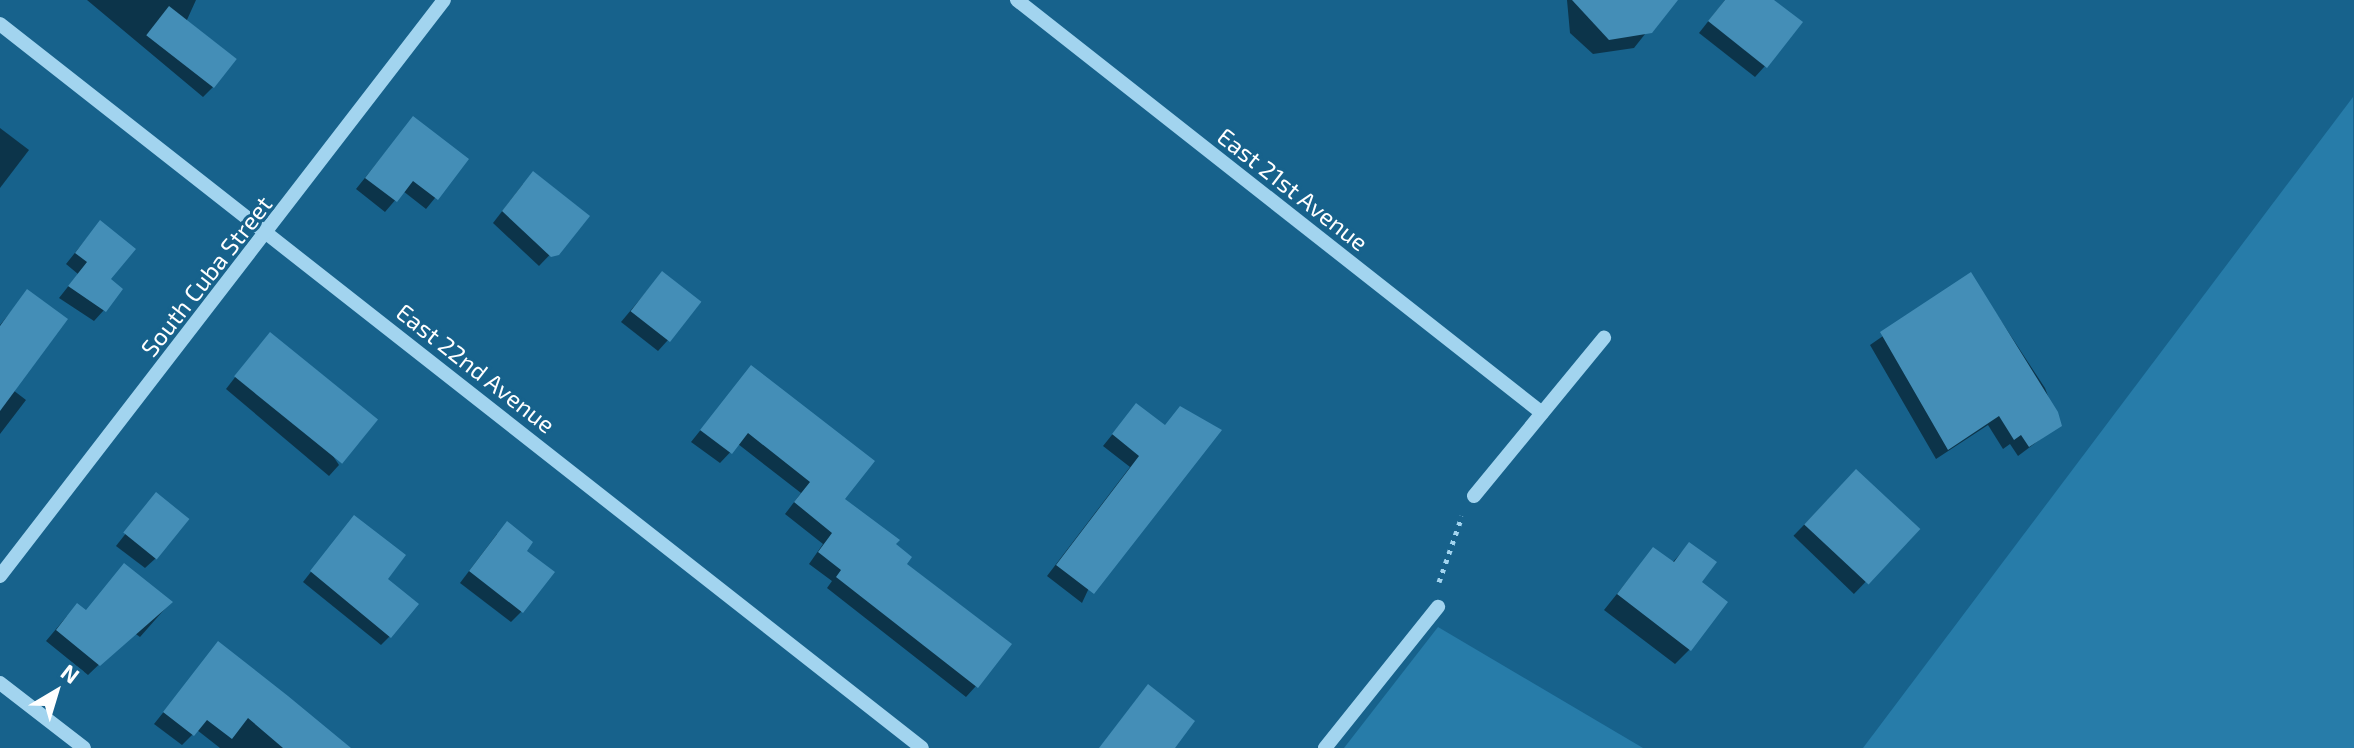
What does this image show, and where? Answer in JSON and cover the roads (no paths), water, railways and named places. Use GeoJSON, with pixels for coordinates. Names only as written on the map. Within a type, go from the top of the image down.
{"type":"FeatureCollection","features":[{"type":"Feature","properties":{"kind":"street","name":"South Cuba Street"},"geometry":{"type":"LineString","coordinates":[[0,576],[269,232],[444,0]]}},
{"type":"Feature","properties":{"kind":"street","name":"East 21st Avenue"},"geometry":{"type":"LineString","coordinates":[[1017,0],[1542,413]]}},
{"type":"Feature","properties":{"kind":"street","name":"East 22nd Avenue"},"geometry":{"type":"LineString","coordinates":[[0,24],[269,232],[922,748]]}},
{"type":"Feature","properties":{"kind":"street"},"geometry":{"type":"LineString","coordinates":[[1474,496],[1604,338]]}},
{"type":"Feature","properties":{"kind":"street"},"geometry":{"type":"LineString","coordinates":[[1325,748],[1438,607]]}},
{"type":"Feature","properties":{"kind":"street"},"geometry":{"type":"LineString","coordinates":[[0,683],[84,748]]}}]}
